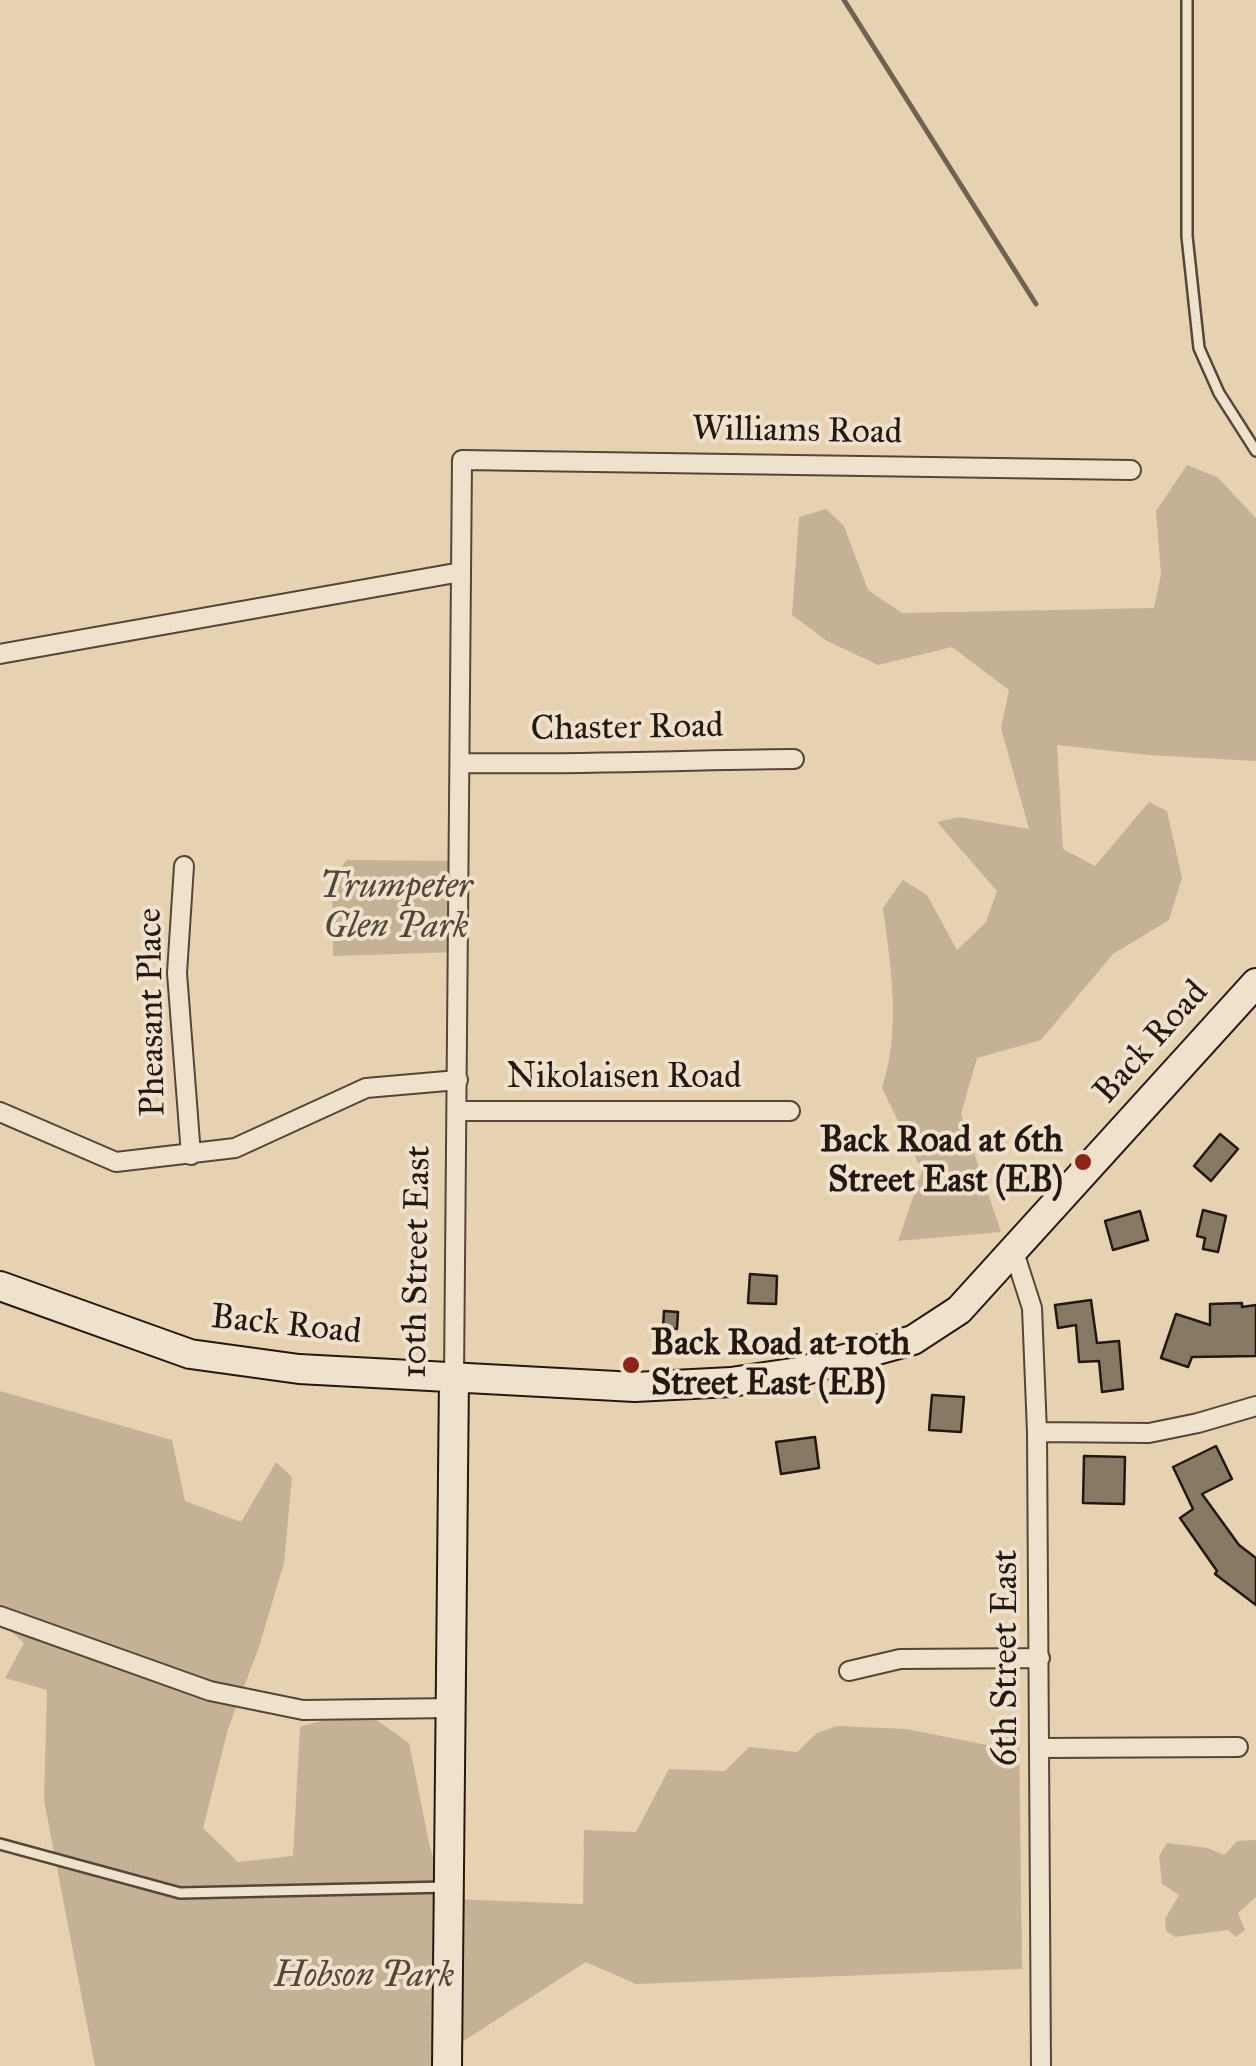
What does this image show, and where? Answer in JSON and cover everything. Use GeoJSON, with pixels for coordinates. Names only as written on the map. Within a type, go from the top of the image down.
{"type":"FeatureCollection","features":[{"type":"Feature","properties":{"kind":"street","name":"Williams Road"},"geometry":{"type":"LineString","coordinates":[[462,460],[1131,470]]}},
{"type":"Feature","properties":{"kind":"street","name":"10th Street East"},"geometry":{"type":"LineString","coordinates":[[447,2066],[462,460]]}},
{"type":"Feature","properties":{"kind":"street"},"geometry":{"type":"LineString","coordinates":[[0,654],[461,572]]}},
{"type":"Feature","properties":{"kind":"street","name":"Chaster Road"},"geometry":{"type":"LineString","coordinates":[[460,763],[794,760]]}},
{"type":"Feature","properties":{"kind":"street","name":"Pheasant Place"},"geometry":{"type":"LineString","coordinates":[[184,866],[177,973],[191,1156]]}},
{"type":"Feature","properties":{"kind":"street","name":"Back Road"},"geometry":{"type":"LineString","coordinates":[[0,1286],[190,1354],[299,1370],[635,1387],[731,1382],[798,1372],[913,1340],[958,1310],[1256,983]]}},
{"type":"Feature","properties":{"kind":"street"},"geometry":{"type":"LineString","coordinates":[[0,1112],[116,1162],[234,1148],[366,1088],[458,1080]]}},
{"type":"Feature","properties":{"kind":"street","name":"Nikolaisen Road"},"geometry":{"type":"LineString","coordinates":[[458,1111],[790,1111]]}},
{"type":"Feature","properties":{"kind":"street","name":"6th Street East"},"geometry":{"type":"LineString","coordinates":[[1014,1252],[1032,1308],[1038,1432],[1042,2066]]}},
{"type":"Feature","properties":{"kind":"street"},"geometry":{"type":"LineString","coordinates":[[1038,1432],[1148,1433],[1256,1406]]}},
{"type":"Feature","properties":{"kind":"street"},"geometry":{"type":"LineString","coordinates":[[0,1616],[210,1690],[303,1710],[452,1708]]}},
{"type":"Feature","properties":{"kind":"street"},"geometry":{"type":"LineString","coordinates":[[849,1671],[900,1659],[1040,1658]]}},
{"type":"Feature","properties":{"kind":"street"},"geometry":{"type":"LineString","coordinates":[[1040,1748],[1238,1747]]}},
{"type":"Feature","properties":{"kind":"lane"},"geometry":{"type":"LineString","coordinates":[[1187,0],[1187,236],[1199,348],[1220,393],[1256,451]]}},
{"type":"Feature","properties":{"kind":"lane"},"geometry":{"type":"LineString","coordinates":[[0,1844],[180,1893],[450,1887]]}},
{"type":"Feature","properties":{"kind":"green space"},"geometry":{"type":"Polygon","coordinates":[[[1187,465],[1217,477],[1256,518],[1256,761],[1057,745],[1063,849],[1095,866],[1149,802],[1167,811],[1182,878],[1169,920],[1113,954],[1041,1040],[977,1058],[961,1114],[1001,1232],[898,1241],[922,1171],[882,1088],[893,1021],[883,908],[903,880],[927,895],[957,950],[986,922],[997,891],[937,822],[959,817],[1029,829],[1001,728],[1009,690],[952,647],[878,665],[827,641],[792,615],[799,517],[826,509],[844,526],[868,590],[902,613],[1154,608],[1161,574],[1156,511],[1187,465]]]}},
{"type":"Feature","properties":{"kind":"green space","name":"Trumpeter Glen Park"},"geometry":{"type":"Polygon","coordinates":[[[347,860],[460,861],[459,952],[333,956],[332,879],[347,860]]]}},
{"type":"Feature","properties":{"kind":"green space","name":"Hobson Park"},"geometry":{"type":"Polygon","coordinates":[[[0,1391],[172,1440],[185,1501],[241,1522],[276,1462],[292,1477],[284,1563],[259,1647],[228,1729],[203,1828],[238,1862],[293,1856],[300,1727],[361,1709],[409,1743],[430,1848],[450,1899],[583,1904],[584,1830],[636,1832],[669,1769],[725,1771],[749,1747],[797,1752],[817,1733],[837,1726],[906,1729],[987,1745],[1019,1729],[1022,1969],[636,1984],[586,1962],[448,2051],[447,2066],[95,2066],[44,1800],[47,1690],[5,1678],[24,1643],[0,1621],[0,1391]]]}},
{"type":"Feature","properties":{"kind":"green space"},"geometry":{"type":"Polygon","coordinates":[[[1256,1840],[1256,1897],[1238,1913],[1245,1930],[1236,1937],[1228,1930],[1175,1937],[1166,1931],[1165,1919],[1179,1895],[1162,1884],[1159,1856],[1167,1843],[1208,1848],[1224,1855],[1237,1841],[1256,1840]]]}},
{"type":"Feature","properties":{"kind":"building"},"geometry":{"type":"Polygon","coordinates":[[[1220,1134],[1238,1149],[1211,1181],[1194,1166],[1220,1134]]]}},
{"type":"Feature","properties":{"kind":"building"},"geometry":{"type":"Polygon","coordinates":[[[1203,1210],[1226,1216],[1218,1252],[1203,1249],[1205,1238],[1197,1236],[1203,1210]]]}},
{"type":"Feature","properties":{"kind":"building"},"geometry":{"type":"Polygon","coordinates":[[[1140,1211],[1148,1240],[1113,1250],[1105,1221],[1140,1211]]]}},
{"type":"Feature","properties":{"kind":"building"},"geometry":{"type":"Polygon","coordinates":[[[750,1274],[777,1276],[776,1304],[748,1303],[750,1274]]]}},
{"type":"Feature","properties":{"kind":"building"},"geometry":{"type":"Polygon","coordinates":[[[1091,1300],[1097,1343],[1119,1341],[1123,1389],[1102,1392],[1099,1361],[1079,1362],[1076,1325],[1058,1328],[1055,1305],[1091,1300]]]}},
{"type":"Feature","properties":{"kind":"building"},"geometry":{"type":"Polygon","coordinates":[[[1242,1303],[1242,1307],[1256,1305],[1256,1356],[1192,1357],[1188,1367],[1161,1358],[1176,1314],[1210,1325],[1210,1304],[1242,1303]]]}},
{"type":"Feature","properties":{"kind":"building"},"geometry":{"type":"Polygon","coordinates":[[[664,1311],[678,1312],[677,1329],[663,1328],[664,1311]]]}},
{"type":"Feature","properties":{"kind":"building"},"geometry":{"type":"Polygon","coordinates":[[[932,1395],[964,1397],[961,1432],[929,1430],[932,1395]]]}},
{"type":"Feature","properties":{"kind":"building"},"geometry":{"type":"Polygon","coordinates":[[[815,1437],[819,1468],[781,1474],[776,1442],[815,1437]]]}},
{"type":"Feature","properties":{"kind":"building"},"geometry":{"type":"Polygon","coordinates":[[[1216,1446],[1232,1479],[1202,1494],[1239,1545],[1256,1558],[1256,1605],[1215,1574],[1217,1571],[1180,1518],[1193,1509],[1173,1467],[1216,1446]]]}},
{"type":"Feature","properties":{"kind":"building"},"geometry":{"type":"Polygon","coordinates":[[[1084,1456],[1125,1457],[1124,1504],[1083,1503],[1084,1456]]]}},
{"type":"Feature","properties":{"kind":"waterway"},"geometry":{"type":"LineString","coordinates":[[844,0],[1036,304]]}},
{"type":"Feature","properties":{"kind":"place","name":"Back Road at 6th Street East (EB)"},"geometry":{"type":"Point","coordinates":[1083,1162]}},
{"type":"Feature","properties":{"kind":"place","name":"Back Road at 10th Street East (EB)"},"geometry":{"type":"Point","coordinates":[631,1365]}}]}
